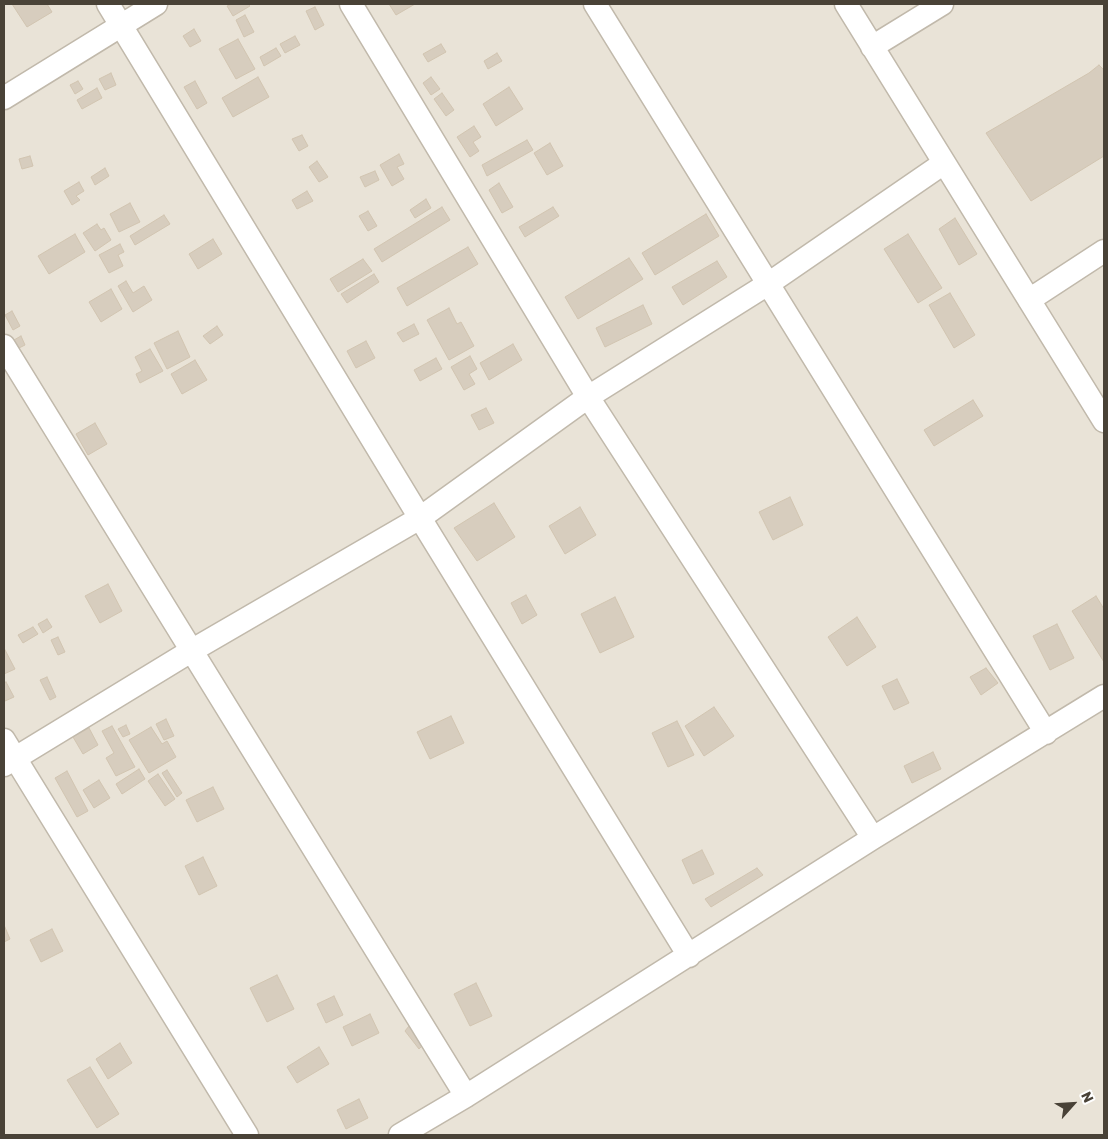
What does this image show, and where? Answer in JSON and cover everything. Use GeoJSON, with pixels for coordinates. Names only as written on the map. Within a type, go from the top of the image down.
{"type":"FeatureCollection","features":[{"type":"Feature","properties":{"kind":"street"},"geometry":{"type":"LineString","coordinates":[[108,4],[689,956]]}},
{"type":"Feature","properties":{"kind":"street"},"geometry":{"type":"LineString","coordinates":[[4,98],[156,4]]}},
{"type":"Feature","properties":{"kind":"street"},"geometry":{"type":"LineString","coordinates":[[351,4],[588,397],[873,838]]}},
{"type":"Feature","properties":{"kind":"street"},"geometry":{"type":"LineString","coordinates":[[595,4],[1046,733]]}},
{"type":"Feature","properties":{"kind":"street"},"geometry":{"type":"LineString","coordinates":[[846,4],[1104,421]]}},
{"type":"Feature","properties":{"kind":"street"},"geometry":{"type":"LineString","coordinates":[[872,47],[942,4]]}},
{"type":"Feature","properties":{"kind":"street"},"geometry":{"type":"LineString","coordinates":[[247,1135],[8,754],[191,651],[420,518],[588,397],[768,284],[944,162]]}},
{"type":"Feature","properties":{"kind":"street"},"geometry":{"type":"LineString","coordinates":[[1029,300],[1104,251]]}},
{"type":"Feature","properties":{"kind":"street"},"geometry":{"type":"LineString","coordinates":[[4,346],[466,1096]]}},
{"type":"Feature","properties":{"kind":"street"},"geometry":{"type":"LineString","coordinates":[[400,1135],[466,1096],[873,838],[1104,696]]}},
{"type":"Feature","properties":{"kind":"shaded area"},"geometry":{"type":"Polygon","coordinates":[[[4,4],[1104,4],[1104,1135],[4,1135],[4,4]]]}},
{"type":"Feature","properties":{"kind":"building"},"geometry":{"type":"Polygon","coordinates":[[[12,4],[47,4],[52,12],[27,27],[12,4]]]}},
{"type":"Feature","properties":{"kind":"building"},"geometry":{"type":"Polygon","coordinates":[[[232,4],[248,4],[250,6],[233,16],[227,6],[232,4]]]}},
{"type":"Feature","properties":{"kind":"building"},"geometry":{"type":"Polygon","coordinates":[[[389,4],[415,4],[396,15],[389,4]]]}},
{"type":"Feature","properties":{"kind":"building"},"geometry":{"type":"Polygon","coordinates":[[[315,7],[324,25],[315,30],[306,11],[315,7]]]}},
{"type":"Feature","properties":{"kind":"building"},"geometry":{"type":"Polygon","coordinates":[[[245,15],[254,32],[244,37],[236,20],[245,15]]]}},
{"type":"Feature","properties":{"kind":"building"},"geometry":{"type":"Polygon","coordinates":[[[194,29],[201,41],[190,47],[183,36],[194,29]]]}},
{"type":"Feature","properties":{"kind":"building"},"geometry":{"type":"Polygon","coordinates":[[[295,36],[300,45],[285,53],[280,44],[295,36]]]}},
{"type":"Feature","properties":{"kind":"building"},"geometry":{"type":"Polygon","coordinates":[[[238,39],[255,69],[236,79],[219,49],[238,39]]]}},
{"type":"Feature","properties":{"kind":"building"},"geometry":{"type":"Polygon","coordinates":[[[441,44],[446,52],[428,62],[423,54],[441,44]]]}},
{"type":"Feature","properties":{"kind":"building"},"geometry":{"type":"Polygon","coordinates":[[[276,48],[281,56],[264,66],[260,57],[276,48]]]}},
{"type":"Feature","properties":{"kind":"building"},"geometry":{"type":"Polygon","coordinates":[[[497,53],[502,61],[488,69],[484,61],[497,53]]]}},
{"type":"Feature","properties":{"kind":"building"},"geometry":{"type":"Polygon","coordinates":[[[1099,65],[1104,70],[1104,156],[1031,201],[986,133],[1089,73],[1099,65]]]}},
{"type":"Feature","properties":{"kind":"building"},"geometry":{"type":"Polygon","coordinates":[[[111,73],[116,85],[105,90],[99,79],[111,73]]]}},
{"type":"Feature","properties":{"kind":"building"},"geometry":{"type":"Polygon","coordinates":[[[258,77],[269,97],[233,117],[222,98],[258,77]]]}},
{"type":"Feature","properties":{"kind":"building"},"geometry":{"type":"Polygon","coordinates":[[[431,77],[440,89],[431,95],[423,83],[431,77]]]}},
{"type":"Feature","properties":{"kind":"building"},"geometry":{"type":"Polygon","coordinates":[[[78,81],[83,89],[75,94],[70,85],[78,81]]]}},
{"type":"Feature","properties":{"kind":"building"},"geometry":{"type":"Polygon","coordinates":[[[195,81],[207,103],[197,109],[184,87],[195,81]]]}},
{"type":"Feature","properties":{"kind":"building"},"geometry":{"type":"Polygon","coordinates":[[[509,87],[523,109],[496,126],[483,104],[509,87]]]}},
{"type":"Feature","properties":{"kind":"building"},"geometry":{"type":"Polygon","coordinates":[[[97,88],[102,98],[82,109],[77,100],[97,88]]]}},
{"type":"Feature","properties":{"kind":"building"},"geometry":{"type":"Polygon","coordinates":[[[442,93],[454,110],[446,116],[434,99],[442,93]]]}},
{"type":"Feature","properties":{"kind":"building"},"geometry":{"type":"Polygon","coordinates":[[[474,126],[481,137],[473,142],[479,151],[470,157],[457,137],[474,126]]]}},
{"type":"Feature","properties":{"kind":"building"},"geometry":{"type":"Polygon","coordinates":[[[302,135],[308,146],[299,151],[292,139],[302,135]]]}},
{"type":"Feature","properties":{"kind":"building"},"geometry":{"type":"Polygon","coordinates":[[[527,140],[533,150],[487,176],[482,165],[527,140]]]}},
{"type":"Feature","properties":{"kind":"building"},"geometry":{"type":"Polygon","coordinates":[[[550,143],[563,166],[547,175],[534,153],[550,143]]]}},
{"type":"Feature","properties":{"kind":"building"},"geometry":{"type":"Polygon","coordinates":[[[399,154],[404,164],[397,167],[404,179],[392,186],[380,165],[399,154]]]}},
{"type":"Feature","properties":{"kind":"building"},"geometry":{"type":"Polygon","coordinates":[[[30,156],[33,166],[22,169],[19,159],[30,156]]]}},
{"type":"Feature","properties":{"kind":"building"},"geometry":{"type":"Polygon","coordinates":[[[317,161],[328,177],[319,182],[309,167],[317,161]]]}},
{"type":"Feature","properties":{"kind":"building"},"geometry":{"type":"Polygon","coordinates":[[[105,168],[109,176],[95,185],[91,177],[105,168]]]}},
{"type":"Feature","properties":{"kind":"building"},"geometry":{"type":"Polygon","coordinates":[[[375,171],[379,180],[365,187],[360,177],[375,171]]]}},
{"type":"Feature","properties":{"kind":"building"},"geometry":{"type":"Polygon","coordinates":[[[79,182],[84,191],[76,196],[80,200],[72,205],[64,191],[79,182]]]}},
{"type":"Feature","properties":{"kind":"building"},"geometry":{"type":"Polygon","coordinates":[[[499,183],[513,207],[502,213],[489,190],[499,183]]]}},
{"type":"Feature","properties":{"kind":"building"},"geometry":{"type":"Polygon","coordinates":[[[307,191],[313,201],[297,209],[292,200],[307,191]]]}},
{"type":"Feature","properties":{"kind":"building"},"geometry":{"type":"Polygon","coordinates":[[[426,199],[431,208],[415,218],[410,210],[426,199]]]}},
{"type":"Feature","properties":{"kind":"building"},"geometry":{"type":"Polygon","coordinates":[[[130,203],[140,222],[119,232],[110,214],[130,203]]]}},
{"type":"Feature","properties":{"kind":"building"},"geometry":{"type":"Polygon","coordinates":[[[442,207],[450,220],[382,262],[374,249],[442,207]]]}},
{"type":"Feature","properties":{"kind":"building"},"geometry":{"type":"Polygon","coordinates":[[[553,207],[559,216],[525,237],[519,227],[553,207]]]}},
{"type":"Feature","properties":{"kind":"building"},"geometry":{"type":"Polygon","coordinates":[[[368,211],[377,226],[368,231],[359,216],[368,211]]]}},
{"type":"Feature","properties":{"kind":"building"},"geometry":{"type":"Polygon","coordinates":[[[706,214],[719,236],[655,275],[642,253],[706,214]]]}},
{"type":"Feature","properties":{"kind":"building"},"geometry":{"type":"Polygon","coordinates":[[[164,215],[170,224],[135,245],[130,236],[164,215]]]}},
{"type":"Feature","properties":{"kind":"building"},"geometry":{"type":"Polygon","coordinates":[[[955,218],[977,254],[959,265],[939,229],[955,218]]]}},
{"type":"Feature","properties":{"kind":"building"},"geometry":{"type":"Polygon","coordinates":[[[97,224],[101,230],[104,228],[111,240],[95,251],[83,233],[97,224]]]}},
{"type":"Feature","properties":{"kind":"building"},"geometry":{"type":"Polygon","coordinates":[[[75,234],[85,252],[49,274],[38,256],[75,234]]]}},
{"type":"Feature","properties":{"kind":"building"},"geometry":{"type":"Polygon","coordinates":[[[908,234],[942,288],[918,303],[884,249],[908,234]]]}},
{"type":"Feature","properties":{"kind":"building"},"geometry":{"type":"Polygon","coordinates":[[[213,239],[222,254],[198,269],[189,254],[213,239]]]}},
{"type":"Feature","properties":{"kind":"building"},"geometry":{"type":"Polygon","coordinates":[[[120,244],[124,252],[118,255],[123,266],[109,273],[99,255],[120,244]]]}},
{"type":"Feature","properties":{"kind":"building"},"geometry":{"type":"Polygon","coordinates":[[[468,247],[478,264],[407,306],[397,288],[468,247]]]}},
{"type":"Feature","properties":{"kind":"building"},"geometry":{"type":"Polygon","coordinates":[[[629,258],[643,279],[578,319],[565,297],[629,258]]]}},
{"type":"Feature","properties":{"kind":"building"},"geometry":{"type":"Polygon","coordinates":[[[363,259],[372,271],[338,292],[330,279],[363,259]]]}},
{"type":"Feature","properties":{"kind":"building"},"geometry":{"type":"Polygon","coordinates":[[[717,261],[727,277],[683,305],[672,287],[717,261]]]}},
{"type":"Feature","properties":{"kind":"building"},"geometry":{"type":"Polygon","coordinates":[[[374,274],[379,282],[347,303],[341,294],[374,274]]]}},
{"type":"Feature","properties":{"kind":"building"},"geometry":{"type":"Polygon","coordinates":[[[126,281],[133,293],[144,286],[152,300],[133,312],[118,286],[126,281]]]}},
{"type":"Feature","properties":{"kind":"building"},"geometry":{"type":"Polygon","coordinates":[[[111,289],[122,309],[101,322],[89,302],[111,289]]]}},
{"type":"Feature","properties":{"kind":"building"},"geometry":{"type":"Polygon","coordinates":[[[950,293],[975,335],[954,348],[929,305],[950,293]]]}},
{"type":"Feature","properties":{"kind":"building"},"geometry":{"type":"Polygon","coordinates":[[[643,305],[652,324],[605,347],[596,328],[643,305]]]}},
{"type":"Feature","properties":{"kind":"building"},"geometry":{"type":"Polygon","coordinates":[[[449,308],[457,324],[461,322],[474,346],[449,360],[427,320],[449,308]]]}},
{"type":"Feature","properties":{"kind":"building"},"geometry":{"type":"Polygon","coordinates":[[[12,311],[20,326],[13,330],[5,315],[12,311]]]}},
{"type":"Feature","properties":{"kind":"building"},"geometry":{"type":"Polygon","coordinates":[[[414,324],[419,334],[403,342],[397,333],[414,324]]]}},
{"type":"Feature","properties":{"kind":"building"},"geometry":{"type":"Polygon","coordinates":[[[217,326],[223,335],[210,344],[203,336],[217,326]]]}},
{"type":"Feature","properties":{"kind":"building"},"geometry":{"type":"Polygon","coordinates":[[[178,331],[190,357],[167,369],[154,343],[178,331]]]}},
{"type":"Feature","properties":{"kind":"building"},"geometry":{"type":"Polygon","coordinates":[[[21,336],[25,345],[19,348],[14,340],[21,336]]]}},
{"type":"Feature","properties":{"kind":"building"},"geometry":{"type":"Polygon","coordinates":[[[366,341],[375,358],[356,368],[347,351],[366,341]]]}},
{"type":"Feature","properties":{"kind":"building"},"geometry":{"type":"Polygon","coordinates":[[[513,344],[522,360],[489,380],[480,363],[513,344]]]}},
{"type":"Feature","properties":{"kind":"building"},"geometry":{"type":"Polygon","coordinates":[[[150,349],[163,371],[140,383],[136,374],[142,371],[135,357],[150,349]]]}},
{"type":"Feature","properties":{"kind":"building"},"geometry":{"type":"Polygon","coordinates":[[[470,356],[477,369],[469,374],[475,384],[464,390],[451,367],[470,356]]]}},
{"type":"Feature","properties":{"kind":"building"},"geometry":{"type":"Polygon","coordinates":[[[436,358],[442,369],[420,381],[414,370],[436,358]]]}},
{"type":"Feature","properties":{"kind":"building"},"geometry":{"type":"Polygon","coordinates":[[[195,360],[207,380],[182,394],[171,374],[195,360]]]}},
{"type":"Feature","properties":{"kind":"building"},"geometry":{"type":"Polygon","coordinates":[[[973,400],[983,416],[934,446],[924,430],[973,400]]]}},
{"type":"Feature","properties":{"kind":"building"},"geometry":{"type":"Polygon","coordinates":[[[486,408],[494,423],[479,430],[471,415],[486,408]]]}},
{"type":"Feature","properties":{"kind":"building"},"geometry":{"type":"Polygon","coordinates":[[[95,423],[107,444],[88,455],[76,434],[95,423]]]}},
{"type":"Feature","properties":{"kind":"building"},"geometry":{"type":"Polygon","coordinates":[[[790,497],[803,525],[773,540],[759,512],[790,497]]]}},
{"type":"Feature","properties":{"kind":"building"},"geometry":{"type":"Polygon","coordinates":[[[494,503],[515,537],[477,561],[454,528],[494,503]]]}},
{"type":"Feature","properties":{"kind":"building"},"geometry":{"type":"Polygon","coordinates":[[[580,507],[596,535],[565,554],[549,526],[580,507]]]}},
{"type":"Feature","properties":{"kind":"building"},"geometry":{"type":"Polygon","coordinates":[[[108,584],[122,611],[100,623],[85,596],[108,584]]]}},
{"type":"Feature","properties":{"kind":"building"},"geometry":{"type":"Polygon","coordinates":[[[526,595],[537,615],[522,624],[511,603],[526,595]]]}},
{"type":"Feature","properties":{"kind":"building"},"geometry":{"type":"Polygon","coordinates":[[[1096,596],[1104,609],[1104,662],[1072,611],[1096,596]]]}},
{"type":"Feature","properties":{"kind":"building"},"geometry":{"type":"Polygon","coordinates":[[[615,597],[634,637],[600,653],[581,614],[615,597]]]}},
{"type":"Feature","properties":{"kind":"building"},"geometry":{"type":"Polygon","coordinates":[[[857,617],[876,647],[847,666],[828,637],[857,617]]]}},
{"type":"Feature","properties":{"kind":"building"},"geometry":{"type":"Polygon","coordinates":[[[47,619],[52,627],[43,633],[38,624],[47,619]]]}},
{"type":"Feature","properties":{"kind":"building"},"geometry":{"type":"Polygon","coordinates":[[[1057,624],[1074,658],[1050,670],[1033,636],[1057,624]]]}},
{"type":"Feature","properties":{"kind":"building"},"geometry":{"type":"Polygon","coordinates":[[[33,627],[38,634],[23,643],[18,635],[33,627]]]}},
{"type":"Feature","properties":{"kind":"building"},"geometry":{"type":"Polygon","coordinates":[[[58,637],[65,652],[58,655],[51,640],[58,637]]]}},
{"type":"Feature","properties":{"kind":"building"},"geometry":{"type":"Polygon","coordinates":[[[4,648],[15,669],[4,674],[4,648]]]}},
{"type":"Feature","properties":{"kind":"building"},"geometry":{"type":"Polygon","coordinates":[[[986,668],[998,683],[981,695],[970,677],[986,668]]]}},
{"type":"Feature","properties":{"kind":"building"},"geometry":{"type":"Polygon","coordinates":[[[47,677],[56,697],[50,700],[40,680],[47,677]]]}},
{"type":"Feature","properties":{"kind":"building"},"geometry":{"type":"Polygon","coordinates":[[[897,679],[909,703],[894,710],[882,686],[897,679]]]}},
{"type":"Feature","properties":{"kind":"building"},"geometry":{"type":"Polygon","coordinates":[[[6,682],[14,697],[5,701],[4,683],[6,682]]]}},
{"type":"Feature","properties":{"kind":"building"},"geometry":{"type":"Polygon","coordinates":[[[714,707],[734,736],[704,756],[685,726],[714,707]]]}},
{"type":"Feature","properties":{"kind":"building"},"geometry":{"type":"Polygon","coordinates":[[[451,716],[464,743],[430,759],[417,732],[451,716]]]}},
{"type":"Feature","properties":{"kind":"building"},"geometry":{"type":"Polygon","coordinates":[[[166,719],[174,736],[164,740],[156,724],[166,719]]]}},
{"type":"Feature","properties":{"kind":"building"},"geometry":{"type":"Polygon","coordinates":[[[677,721],[694,755],[668,767],[652,733],[677,721]]]}},
{"type":"Feature","properties":{"kind":"building"},"geometry":{"type":"Polygon","coordinates":[[[126,725],[130,734],[123,737],[118,729],[126,725]]]}},
{"type":"Feature","properties":{"kind":"building"},"geometry":{"type":"Polygon","coordinates":[[[112,726],[135,767],[116,776],[106,758],[114,753],[102,731],[112,726]]]}},
{"type":"Feature","properties":{"kind":"building"},"geometry":{"type":"Polygon","coordinates":[[[151,727],[162,744],[167,741],[176,757],[149,773],[129,740],[151,727]]]}},
{"type":"Feature","properties":{"kind":"building"},"geometry":{"type":"Polygon","coordinates":[[[89,728],[98,745],[83,754],[73,737],[89,728]]]}},
{"type":"Feature","properties":{"kind":"building"},"geometry":{"type":"Polygon","coordinates":[[[933,752],[941,769],[912,783],[904,766],[933,752]]]}},
{"type":"Feature","properties":{"kind":"building"},"geometry":{"type":"Polygon","coordinates":[[[139,769],[145,779],[122,794],[116,784],[139,769]]]}},
{"type":"Feature","properties":{"kind":"building"},"geometry":{"type":"Polygon","coordinates":[[[167,770],[182,793],[177,797],[162,773],[167,770]]]}},
{"type":"Feature","properties":{"kind":"building"},"geometry":{"type":"Polygon","coordinates":[[[67,771],[88,811],[77,817],[55,778],[67,771]]]}},
{"type":"Feature","properties":{"kind":"building"},"geometry":{"type":"Polygon","coordinates":[[[158,774],[175,799],[165,806],[148,781],[158,774]]]}},
{"type":"Feature","properties":{"kind":"building"},"geometry":{"type":"Polygon","coordinates":[[[99,780],[110,798],[94,808],[83,790],[99,780]]]}},
{"type":"Feature","properties":{"kind":"building"},"geometry":{"type":"Polygon","coordinates":[[[213,787],[224,809],[197,822],[186,800],[213,787]]]}},
{"type":"Feature","properties":{"kind":"building"},"geometry":{"type":"Polygon","coordinates":[[[702,850],[714,874],[693,884],[682,860],[702,850]]]}},
{"type":"Feature","properties":{"kind":"building"},"geometry":{"type":"Polygon","coordinates":[[[203,857],[217,886],[199,895],[185,866],[203,857]]]}},
{"type":"Feature","properties":{"kind":"building"},"geometry":{"type":"Polygon","coordinates":[[[757,868],[763,875],[711,907],[705,899],[757,868]]]}},
{"type":"Feature","properties":{"kind":"building"},"geometry":{"type":"Polygon","coordinates":[[[4,925],[10,939],[4,942],[4,925]]]}},
{"type":"Feature","properties":{"kind":"building"},"geometry":{"type":"Polygon","coordinates":[[[52,929],[63,951],[41,962],[30,940],[52,929]]]}},
{"type":"Feature","properties":{"kind":"building"},"geometry":{"type":"Polygon","coordinates":[[[277,975],[294,1009],[267,1022],[250,988],[277,975]]]}},
{"type":"Feature","properties":{"kind":"building"},"geometry":{"type":"Polygon","coordinates":[[[476,983],[492,1016],[470,1026],[454,994],[476,983]]]}},
{"type":"Feature","properties":{"kind":"building"},"geometry":{"type":"Polygon","coordinates":[[[334,996],[343,1015],[326,1023],[317,1004],[334,996]]]}},
{"type":"Feature","properties":{"kind":"building"},"geometry":{"type":"Polygon","coordinates":[[[370,1014],[379,1033],[352,1046],[343,1027],[370,1014]]]}},
{"type":"Feature","properties":{"kind":"building"},"geometry":{"type":"Polygon","coordinates":[[[409,1026],[423,1045],[419,1049],[405,1031],[409,1026]]]}},
{"type":"Feature","properties":{"kind":"building"},"geometry":{"type":"Polygon","coordinates":[[[120,1043],[132,1063],[108,1079],[96,1059],[120,1043]]]}},
{"type":"Feature","properties":{"kind":"building"},"geometry":{"type":"Polygon","coordinates":[[[319,1047],[329,1064],[297,1083],[287,1067],[319,1047]]]}},
{"type":"Feature","properties":{"kind":"building"},"geometry":{"type":"Polygon","coordinates":[[[90,1067],[119,1114],[97,1128],[67,1080],[90,1067]]]}},
{"type":"Feature","properties":{"kind":"building"},"geometry":{"type":"Polygon","coordinates":[[[359,1099],[368,1118],[346,1129],[337,1110],[359,1099]]]}}]}
